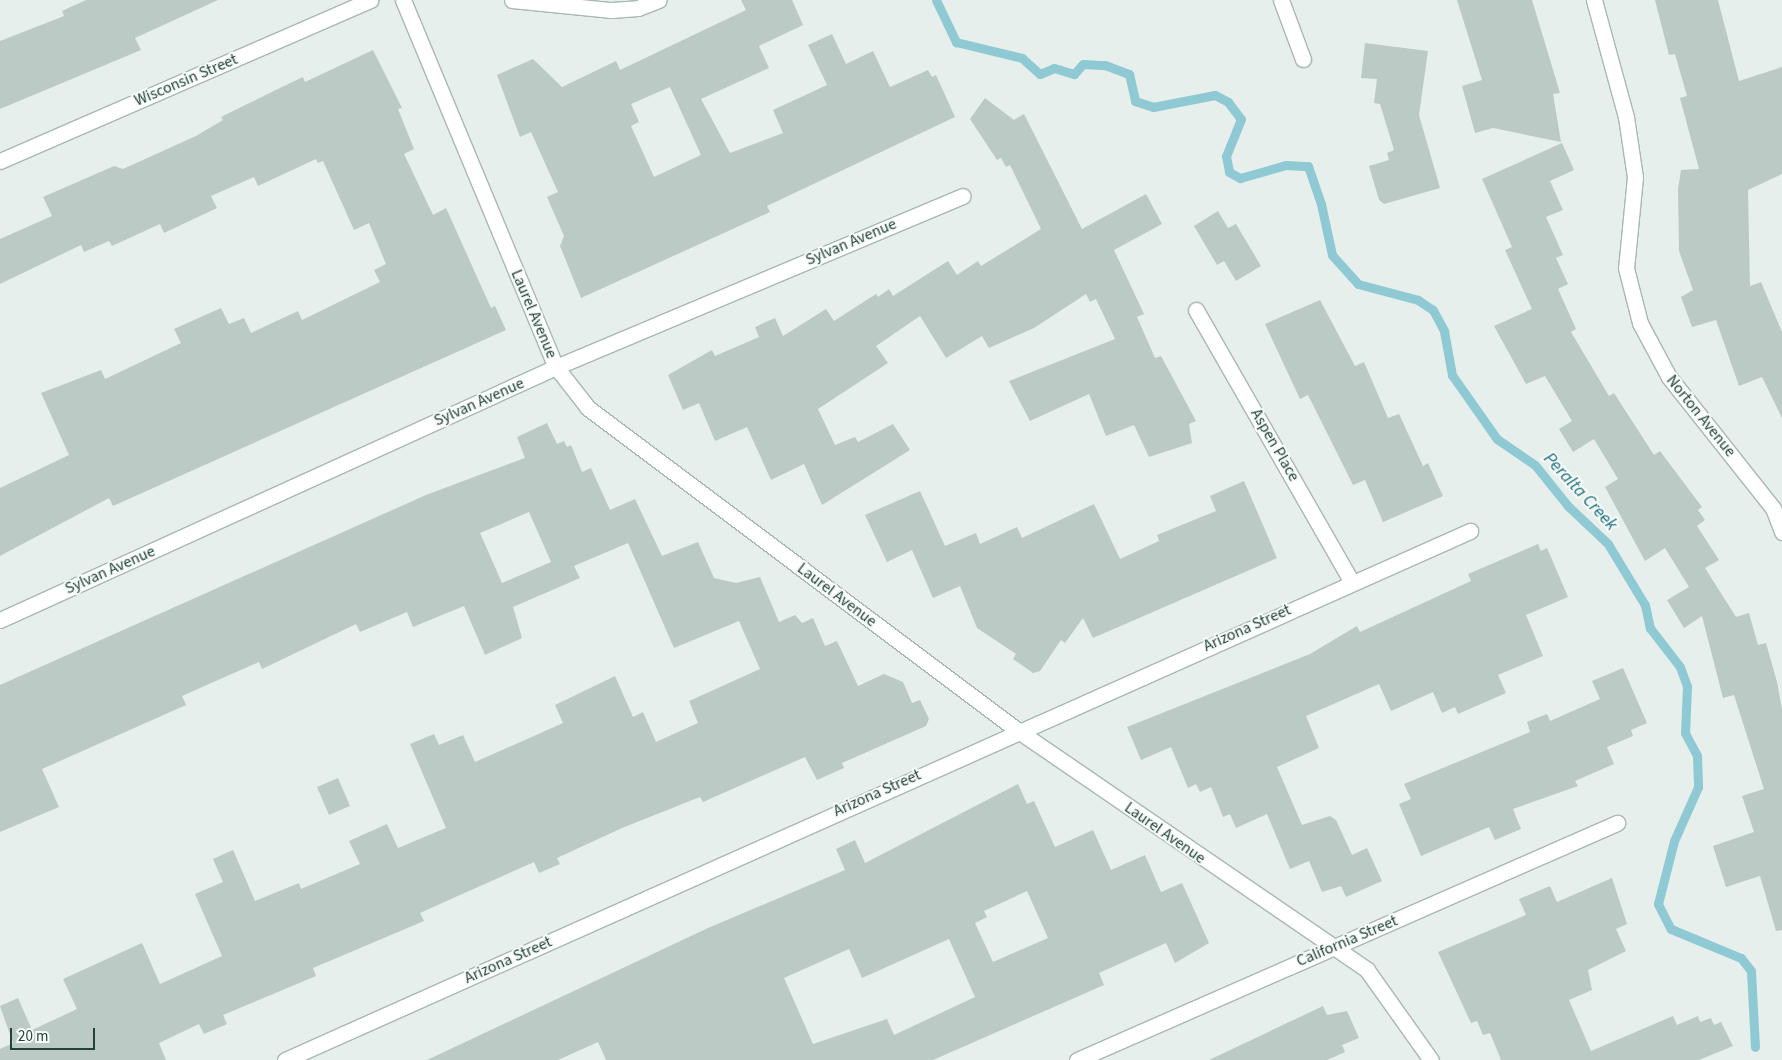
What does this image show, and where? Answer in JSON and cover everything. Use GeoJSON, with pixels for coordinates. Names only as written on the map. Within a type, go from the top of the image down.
{"type":"FeatureCollection","features":[{"type":"Feature","properties":{"kind":"street","name":"Wisconsin Street"},"geometry":{"type":"LineString","coordinates":[[0,161],[371,0]]}},
{"type":"Feature","properties":{"kind":"street","name":"Laurel Avenue"},"geometry":{"type":"LineString","coordinates":[[403,0],[556,367],[588,408],[1017,730],[1332,949],[1368,970],[1431,1060]]}},
{"type":"Feature","properties":{"kind":"street"},"geometry":{"type":"LineString","coordinates":[[512,0],[611,10],[638,8],[659,0]]}},
{"type":"Feature","properties":{"kind":"street"},"geometry":{"type":"LineString","coordinates":[[1281,0],[1302,59]]}},
{"type":"Feature","properties":{"kind":"street","name":"Norton Avenue"},"geometry":{"type":"LineString","coordinates":[[1594,0],[1626,117],[1635,177],[1626,268],[1640,323],[1669,377],[1773,508],[1782,532]]}},
{"type":"Feature","properties":{"kind":"street","name":"Sylvan Avenue"},"geometry":{"type":"LineString","coordinates":[[0,620],[556,367],[962,196]]}},
{"type":"Feature","properties":{"kind":"street","name":"Aspen Place"},"geometry":{"type":"LineString","coordinates":[[1196,310],[1352,581]]}},
{"type":"Feature","properties":{"kind":"street","name":"Arizona Street"},"geometry":{"type":"LineString","coordinates":[[285,1060],[1017,730],[1470,530]]}},
{"type":"Feature","properties":{"kind":"street","name":"California Street"},"geometry":{"type":"LineString","coordinates":[[1077,1060],[1617,823]]}},
{"type":"Feature","properties":{"kind":"building"},"geometry":{"type":"Polygon","coordinates":[[[86,0],[218,0],[135,38],[141,50],[0,109],[0,41],[64,16],[62,11],[86,0]]]}},
{"type":"Feature","properties":{"kind":"building"},"geometry":{"type":"Polygon","coordinates":[[[741,0],[792,0],[803,25],[759,46],[769,68],[701,99],[730,153],[783,133],[773,110],[827,85],[808,45],[832,34],[846,64],[873,51],[890,87],[928,70],[932,77],[936,75],[955,117],[767,206],[770,212],[581,298],[560,246],[564,236],[547,197],[558,192],[531,132],[520,137],[497,75],[533,59],[562,87],[616,61],[620,70],[746,10],[741,0]],[[670,87],[631,104],[639,122],[631,126],[654,177],[701,155],[670,87]]]}},
{"type":"Feature","properties":{"kind":"building"},"geometry":{"type":"Polygon","coordinates":[[[1457,0],[1532,0],[1560,93],[1553,94],[1561,142],[1493,128],[1475,133],[1462,86],[1482,80],[1457,0]]]}},
{"type":"Feature","properties":{"kind":"building"},"geometry":{"type":"Polygon","coordinates":[[[1655,0],[1718,0],[1739,81],[1782,67],[1782,174],[1748,190],[1750,286],[1761,282],[1782,332],[1782,418],[1762,377],[1739,386],[1716,320],[1692,327],[1681,297],[1693,290],[1679,251],[1678,189],[1681,170],[1699,169],[1680,98],[1687,96],[1675,54],[1669,55],[1655,0]]]}},
{"type":"Feature","properties":{"kind":"building"},"geometry":{"type":"Polygon","coordinates":[[[1365,43],[1428,51],[1419,115],[1440,188],[1384,204],[1379,200],[1369,166],[1389,160],[1387,153],[1394,150],[1380,104],[1374,103],[1377,79],[1361,78],[1365,43]]]}},
{"type":"Feature","properties":{"kind":"building"},"geometry":{"type":"Polygon","coordinates":[[[373,50],[402,108],[398,109],[414,149],[404,154],[433,215],[446,208],[491,308],[495,306],[506,330],[113,506],[109,498],[0,556],[0,488],[69,455],[41,393],[101,370],[105,379],[181,343],[174,329],[221,308],[229,324],[244,318],[251,333],[298,311],[302,320],[380,282],[374,270],[386,264],[369,223],[354,230],[323,161],[318,163],[316,159],[258,186],[254,177],[211,196],[217,208],[164,233],[160,224],[112,246],[109,241],[84,252],[81,245],[0,284],[0,239],[52,216],[43,197],[114,166],[123,169],[196,136],[223,120],[221,117],[303,77],[305,82],[373,50]]]}},
{"type":"Feature","properties":{"kind":"building"},"geometry":{"type":"Polygon","coordinates":[[[985,98],[1014,120],[1024,114],[1082,229],[1146,194],[1162,224],[1114,250],[1144,314],[1137,317],[1155,358],[1161,356],[1196,421],[1189,424],[1192,443],[1149,457],[1134,425],[1106,436],[1089,394],[1030,421],[1009,381],[1115,339],[1096,299],[1090,302],[1086,294],[1034,328],[989,348],[982,336],[946,358],[920,316],[876,346],[888,363],[818,409],[835,445],[855,437],[858,442],[893,424],[910,450],[822,505],[804,464],[771,480],[747,427],[715,441],[699,403],[683,410],[668,375],[712,350],[715,356],[759,337],[755,327],[775,318],[783,336],[826,309],[834,321],[876,294],[878,297],[889,289],[893,296],[948,261],[957,275],[978,261],[981,266],[1041,229],[1010,165],[1006,167],[1001,158],[997,160],[970,119],[985,98]]]}},
{"type":"Feature","properties":{"kind":"building"},"geometry":{"type":"Polygon","coordinates":[[[1562,143],[1574,170],[1550,181],[1563,210],[1546,217],[1563,255],[1556,258],[1568,284],[1558,289],[1576,329],[1571,332],[1609,396],[1614,393],[1654,455],[1660,451],[1702,507],[1698,510],[1705,520],[1697,526],[1719,560],[1705,568],[1736,617],[1749,613],[1758,645],[1766,643],[1777,682],[1782,709],[1782,930],[1776,931],[1760,876],[1726,887],[1713,846],[1754,832],[1742,796],[1764,789],[1734,695],[1723,698],[1702,616],[1684,628],[1667,600],[1689,587],[1665,548],[1645,561],[1605,487],[1618,479],[1594,439],[1573,452],[1559,429],[1572,421],[1545,376],[1526,384],[1494,326],[1532,309],[1505,250],[1512,247],[1482,179],[1562,143]]]}},
{"type":"Feature","properties":{"kind":"building"},"geometry":{"type":"Polygon","coordinates":[[[1218,211],[1228,228],[1236,224],[1261,266],[1236,281],[1224,261],[1217,265],[1194,226],[1218,211]]]}},
{"type":"Feature","properties":{"kind":"building"},"geometry":{"type":"Polygon","coordinates":[[[1320,300],[1355,366],[1364,362],[1388,418],[1399,414],[1423,466],[1428,463],[1443,496],[1383,522],[1365,480],[1353,485],[1308,395],[1300,399],[1265,324],[1320,300]]]}},
{"type":"Feature","properties":{"kind":"building"},"geometry":{"type":"Polygon","coordinates":[[[547,423],[557,444],[564,441],[567,447],[571,445],[582,472],[591,468],[610,510],[635,499],[662,556],[698,542],[714,578],[736,583],[760,577],[779,622],[795,615],[802,623],[813,618],[825,646],[837,641],[858,686],[884,674],[903,682],[912,703],[920,700],[929,719],[926,726],[842,763],[844,768],[817,780],[805,757],[703,802],[700,797],[622,828],[557,858],[560,864],[539,873],[534,862],[420,913],[424,921],[313,968],[316,976],[223,1015],[227,1024],[204,1034],[199,1024],[159,1043],[166,1060],[0,1060],[0,1049],[13,1043],[0,1006],[18,998],[32,1030],[77,1009],[63,979],[142,943],[160,984],[222,956],[195,894],[223,882],[213,859],[233,850],[255,901],[299,883],[301,889],[360,864],[349,841],[387,824],[398,848],[446,828],[410,744],[434,734],[439,745],[463,735],[475,762],[563,723],[555,705],[615,676],[633,717],[643,712],[656,742],[698,723],[689,701],[760,669],[739,621],[674,648],[628,543],[574,566],[580,578],[513,607],[522,638],[485,655],[464,606],[413,627],[407,612],[360,632],[356,624],[262,669],[259,662],[182,696],[186,705],[42,769],[59,807],[0,832],[0,685],[426,495],[525,458],[517,437],[547,423]],[[529,512],[480,533],[502,583],[551,562],[529,512]]]}},
{"type":"Feature","properties":{"kind":"building"},"geometry":{"type":"Polygon","coordinates":[[[1244,481],[1277,558],[1093,638],[1083,618],[1065,643],[1061,640],[1040,671],[1033,673],[1013,659],[1016,654],[977,628],[960,586],[933,598],[912,550],[887,562],[865,515],[920,491],[945,546],[976,533],[980,544],[1017,527],[1022,538],[1094,504],[1120,559],[1159,541],[1157,535],[1216,511],[1210,496],[1244,481]]]}},
{"type":"Feature","properties":{"kind":"building"},"geometry":{"type":"Polygon","coordinates":[[[1538,544],[1541,551],[1547,548],[1568,597],[1526,615],[1543,656],[1498,675],[1506,693],[1458,714],[1455,707],[1442,713],[1433,692],[1391,711],[1379,684],[1306,716],[1319,748],[1277,767],[1302,825],[1330,816],[1336,820],[1352,855],[1367,848],[1382,881],[1346,897],[1341,886],[1322,892],[1309,861],[1290,869],[1267,814],[1236,828],[1230,814],[1223,817],[1211,787],[1200,792],[1196,784],[1188,788],[1171,747],[1141,760],[1127,727],[1310,654],[1357,626],[1360,632],[1471,581],[1468,574],[1538,544]]]}},
{"type":"Feature","properties":{"kind":"building"},"geometry":{"type":"Polygon","coordinates":[[[1623,668],[1647,723],[1631,730],[1633,736],[1607,747],[1614,764],[1575,781],[1578,786],[1513,809],[1521,829],[1495,840],[1489,827],[1421,856],[1399,804],[1411,799],[1404,784],[1530,732],[1527,722],[1547,714],[1550,721],[1600,699],[1592,681],[1623,668]]]}},
{"type":"Feature","properties":{"kind":"building"},"geometry":{"type":"Polygon","coordinates":[[[338,778],[350,806],[329,815],[317,787],[338,778]]]}},
{"type":"Feature","properties":{"kind":"building"},"geometry":{"type":"Polygon","coordinates":[[[1018,784],[1027,804],[1034,801],[1055,847],[1093,830],[1111,870],[1145,855],[1161,892],[1182,883],[1209,943],[1175,963],[1166,943],[1099,973],[1104,985],[933,1060],[606,1060],[598,1042],[558,1060],[427,1060],[708,928],[845,870],[836,849],[855,840],[865,863],[1018,784]],[[1027,891],[984,911],[987,917],[975,923],[993,962],[1048,938],[1027,891]],[[949,939],[862,978],[849,949],[784,978],[813,1044],[887,1019],[894,1035],[975,997],[949,939]]]}},
{"type":"Feature","properties":{"kind":"building"},"geometry":{"type":"Polygon","coordinates":[[[1612,878],[1627,924],[1616,929],[1626,951],[1588,970],[1592,990],[1569,1000],[1591,1051],[1673,1016],[1677,1025],[1698,1016],[1700,1022],[1711,1018],[1714,1025],[1721,1022],[1733,1046],[1699,1060],[1501,1060],[1490,1033],[1483,1035],[1477,1021],[1471,1023],[1438,952],[1526,915],[1519,899],[1550,886],[1557,902],[1612,878]]]}},
{"type":"Feature","properties":{"kind":"building"},"geometry":{"type":"Polygon","coordinates":[[[1323,1006],[1327,1015],[1347,1011],[1359,1038],[1342,1045],[1345,1052],[1327,1060],[1209,1060],[1323,1006]]]}},
{"type":"Feature","properties":{"kind":"waterway","name":"Peralta Creek"},"geometry":{"type":"LineString","coordinates":[[936,0],[956,42],[1022,58],[1040,74],[1054,68],[1074,74],[1083,64],[1105,65],[1129,74],[1135,101],[1153,107],[1215,95],[1228,102],[1241,119],[1226,156],[1229,172],[1240,178],[1286,165],[1308,166],[1321,204],[1332,255],[1358,284],[1418,300],[1433,310],[1444,331],[1452,375],[1497,439],[1535,465],[1568,506],[1608,544],[1645,605],[1650,628],[1680,667],[1687,686],[1685,733],[1697,756],[1698,787],[1674,841],[1658,904],[1671,929],[1741,958],[1751,971],[1755,1047]]}}]}
